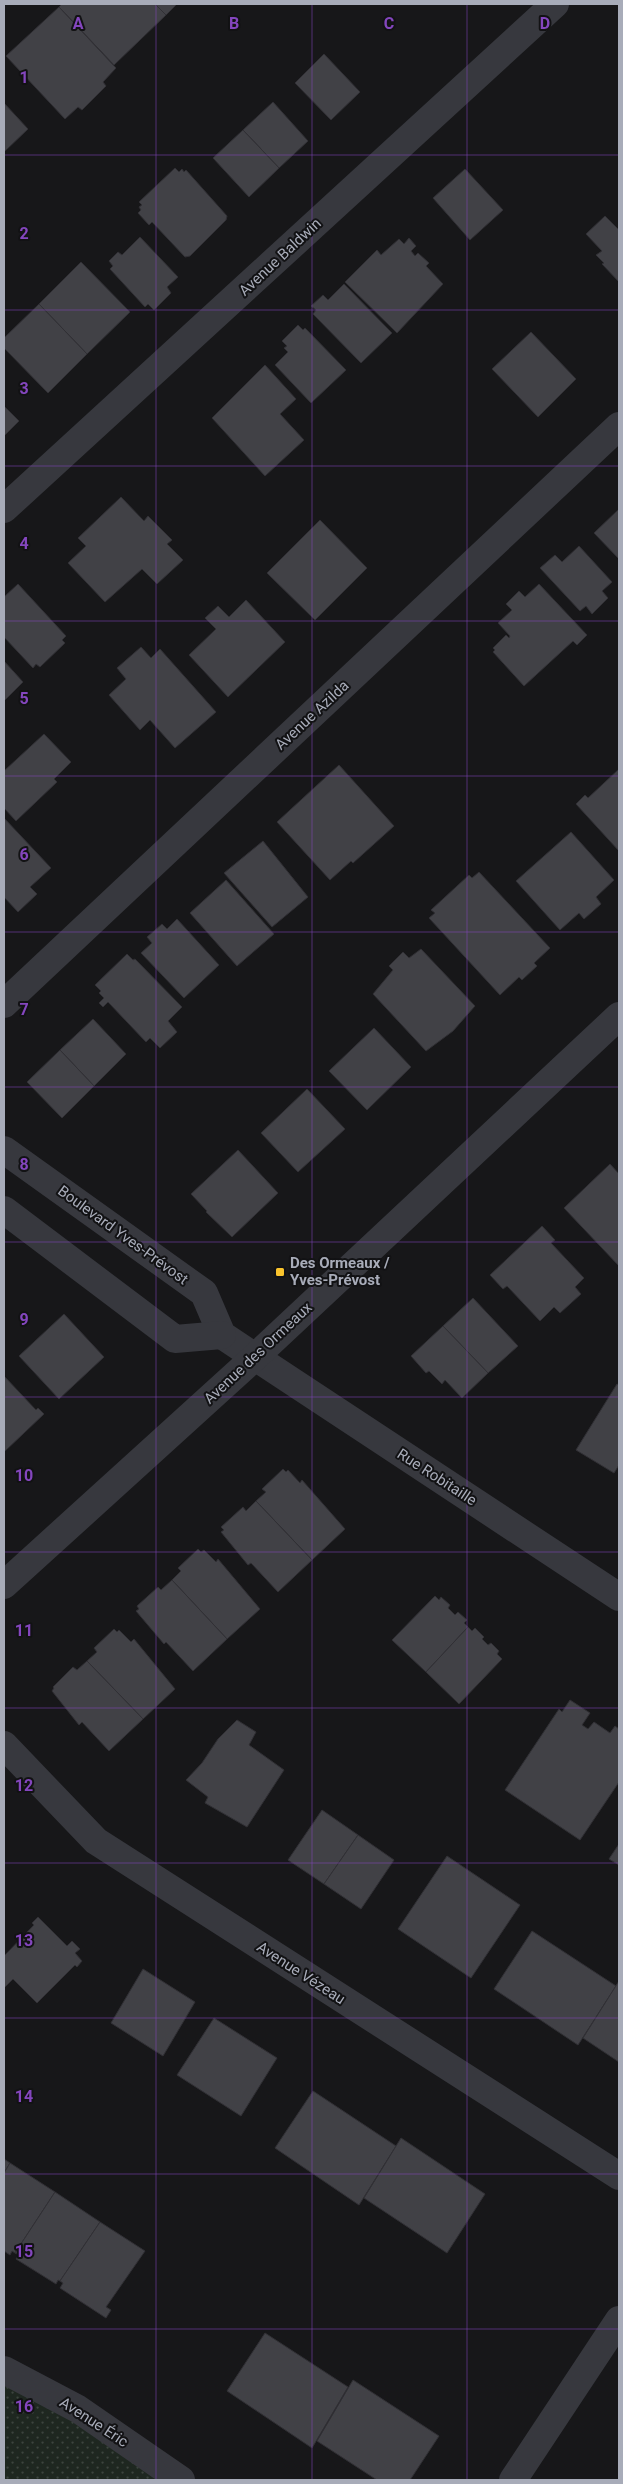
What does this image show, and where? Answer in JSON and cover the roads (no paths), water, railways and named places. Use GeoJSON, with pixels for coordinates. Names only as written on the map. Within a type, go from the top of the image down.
{"type":"FeatureCollection","features":[{"type":"Feature","properties":{"kind":"street","name":"Avenue Baldwin"},"geometry":{"type":"LineString","coordinates":[[4,510],[555,4]]}},
{"type":"Feature","properties":{"kind":"street","name":"Avenue Azilda"},"geometry":{"type":"LineString","coordinates":[[4,1004],[619,426]]}},
{"type":"Feature","properties":{"kind":"street","name":"Avenue des Ormeaux"},"geometry":{"type":"LineString","coordinates":[[4,1585],[255,1357],[619,1016]]}},
{"type":"Feature","properties":{"kind":"street","name":"Boulevard Yves-Prévost"},"geometry":{"type":"LineString","coordinates":[[4,1150],[204,1293],[222,1335]]}},
{"type":"Feature","properties":{"kind":"street"},"geometry":{"type":"LineString","coordinates":[[4,1210],[175,1339],[222,1335],[255,1357]]}},
{"type":"Feature","properties":{"kind":"street","name":"Rue Robitaille"},"geometry":{"type":"LineString","coordinates":[[255,1357],[619,1597]]}},
{"type":"Feature","properties":{"kind":"street","name":"Avenue Vézeau"},"geometry":{"type":"LineString","coordinates":[[4,1745],[96,1841],[619,2176]]}},
{"type":"Feature","properties":{"kind":"street"},"geometry":{"type":"LineString","coordinates":[[513,2480],[619,2320]]}},
{"type":"Feature","properties":{"kind":"street","name":"Avenue Éric"},"geometry":{"type":"LineString","coordinates":[[4,2370],[78,2409],[181,2480]]}},
{"type":"Feature","properties":{"kind":"place","name":"Des Ormeaux / Yves-Prévost"},"geometry":{"type":"Point","coordinates":[280,1272]}}]}
